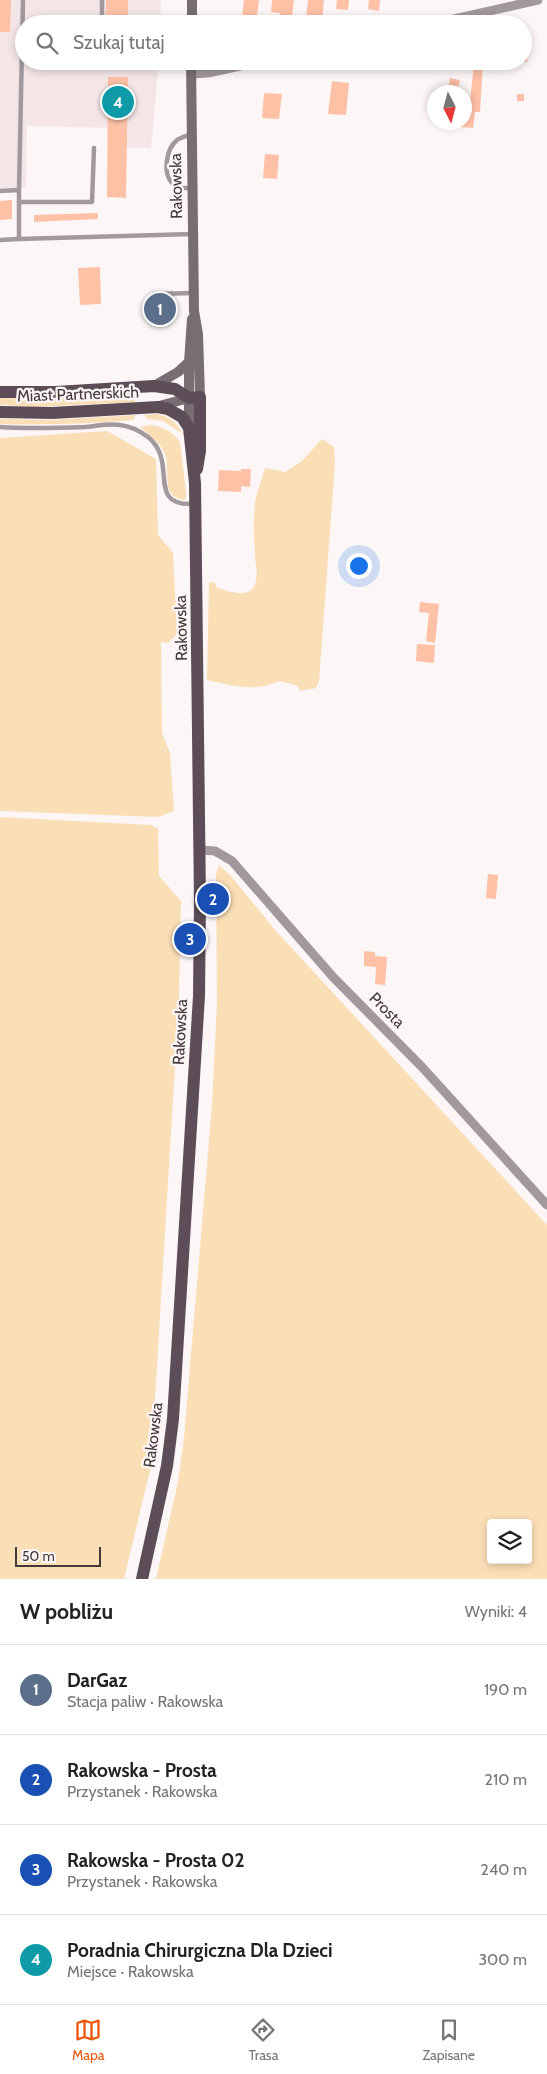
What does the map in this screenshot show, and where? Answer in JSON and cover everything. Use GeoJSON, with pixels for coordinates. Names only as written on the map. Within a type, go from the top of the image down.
{"type":"FeatureCollection","features":[{"type":"Feature","properties":{"kind":"main road"},"geometry":{"type":"LineString","coordinates":[[192,0],[192,15]]}},
{"type":"Feature","properties":{"kind":"main road","name":"Rakowska"},"geometry":{"type":"LineString","coordinates":[[142,1579],[167,1466],[172,1419],[199,996],[196,504],[189,428],[194,397],[198,334],[194,311],[191,70]]}},
{"type":"Feature","properties":{"kind":"main road","name":"Rakowska"},"geometry":{"type":"LineString","coordinates":[[194,311],[190,330],[189,362],[200,451],[195,483]]}},
{"type":"Feature","properties":{"kind":"main road","name":"Miast Partnerskich"},"geometry":{"type":"LineString","coordinates":[[154,386],[178,372],[189,362]]}},
{"type":"Feature","properties":{"kind":"main road","name":"Miast Partnerskich"},"geometry":{"type":"LineString","coordinates":[[0,392],[56,392],[154,386],[175,389],[194,397]]}},
{"type":"Feature","properties":{"kind":"main road","name":"Miast Partnerskich"},"geometry":{"type":"LineString","coordinates":[[0,412],[52,413],[158,406],[194,397]]}},
{"type":"Feature","properties":{"kind":"main road","name":"Miast Partnerskich"},"geometry":{"type":"LineString","coordinates":[[158,406],[179,414],[189,428]]}},
{"type":"Feature","properties":{"kind":"street"},"geometry":{"type":"LineString","coordinates":[[472,15],[538,0]]}},
{"type":"Feature","properties":{"kind":"street"},"geometry":{"type":"LineString","coordinates":[[191,74],[222,70]]}},
{"type":"Feature","properties":{"kind":"street","name":"Prosta"},"geometry":{"type":"LineString","coordinates":[[199,850],[215,851],[232,861],[333,978],[422,1067],[547,1205]]}},
{"type":"Feature","properties":{"kind":"lane"},"geometry":{"type":"LineString","coordinates":[[23,0],[23,15]]}},
{"type":"Feature","properties":{"kind":"lane"},"geometry":{"type":"LineString","coordinates":[[102,0],[102,15]]}},
{"type":"Feature","properties":{"kind":"lane"},"geometry":{"type":"LineString","coordinates":[[19,239],[22,70]]}},
{"type":"Feature","properties":{"kind":"lane"},"geometry":{"type":"LineString","coordinates":[[192,134],[179,139],[173,144],[166,164],[168,175],[173,184],[179,188],[192,188]]}},
{"type":"Feature","properties":{"kind":"lane"},"geometry":{"type":"LineString","coordinates":[[19,202],[92,202],[94,148]]}},
{"type":"Feature","properties":{"kind":"lane"},"geometry":{"type":"LineString","coordinates":[[0,191],[20,190]]}},
{"type":"Feature","properties":{"kind":"lane"},"geometry":{"type":"LineString","coordinates":[[0,240],[193,234]]}},
{"type":"Feature","properties":{"kind":"lane"},"geometry":{"type":"LineString","coordinates":[[172,293],[166,316],[158,320],[150,312],[151,299],[154,294],[172,293],[194,294]]}},
{"type":"Feature","properties":{"kind":"lane"},"geometry":{"type":"LineString","coordinates":[[0,427],[32,429],[116,425],[138,431],[149,438],[161,454],[165,492],[169,498],[182,504],[196,504]]}},
{"type":"Feature","properties":{"kind":"shaded area"},"geometry":{"type":"Polygon","coordinates":[[[0,0],[161,0],[160,15],[15,15],[15,70],[158,70],[151,148],[115,147],[115,128],[27,126],[26,188],[0,189],[0,0]]]}},
{"type":"Feature","properties":{"kind":"shaded area"},"geometry":{"type":"Polygon","coordinates":[[[134,394],[135,402],[34,407],[0,405],[0,398],[51,399],[134,394]]]}},
{"type":"Feature","properties":{"kind":"shaded area"},"geometry":{"type":"Polygon","coordinates":[[[157,414],[172,421],[183,434],[163,421],[147,419],[144,415],[157,414]]]}},
{"type":"Feature","properties":{"kind":"shaded area"},"geometry":{"type":"Polygon","coordinates":[[[136,415],[133,420],[67,424],[0,424],[0,419],[51,420],[136,415]]]}},
{"type":"Feature","properties":{"kind":"shaded area"},"geometry":{"type":"Polygon","coordinates":[[[151,425],[167,430],[180,442],[186,492],[184,500],[176,498],[171,493],[166,457],[163,450],[141,427],[151,425]]]}},
{"type":"Feature","properties":{"kind":"shaded area"},"geometry":{"type":"Polygon","coordinates":[[[107,431],[156,459],[158,535],[173,553],[177,634],[168,643],[161,642],[162,733],[170,753],[174,811],[158,817],[0,811],[0,438],[107,431]]]}},
{"type":"Feature","properties":{"kind":"shaded area"},"geometry":{"type":"Polygon","coordinates":[[[322,439],[334,447],[335,463],[319,681],[316,688],[300,691],[298,686],[280,681],[262,686],[244,687],[207,680],[209,582],[215,583],[216,587],[236,593],[246,593],[253,588],[257,577],[254,530],[255,502],[265,468],[285,472],[302,461],[322,439]]]}},
{"type":"Feature","properties":{"kind":"shaded area"},"geometry":{"type":"Polygon","coordinates":[[[0,817],[151,825],[158,829],[159,876],[181,901],[179,999],[151,1466],[124,1579],[0,1579],[0,817]]]}},
{"type":"Feature","properties":{"kind":"shaded area"},"geometry":{"type":"Polygon","coordinates":[[[219,865],[230,875],[276,931],[547,1225],[547,1579],[156,1579],[178,1482],[184,1438],[212,1105],[217,1003],[216,875],[219,865]]]}},
{"type":"Feature","properties":{"kind":"building"},"geometry":{"type":"Polygon","coordinates":[[[0,0],[11,0],[10,32],[0,32],[0,0]]]}},
{"type":"Feature","properties":{"kind":"building"},"geometry":{"type":"Polygon","coordinates":[[[106,0],[128,0],[128,15],[106,15],[106,0]]]}},
{"type":"Feature","properties":{"kind":"building"},"geometry":{"type":"Polygon","coordinates":[[[244,0],[259,0],[257,15],[242,15],[244,0]]]}},
{"type":"Feature","properties":{"kind":"building"},"geometry":{"type":"Polygon","coordinates":[[[272,0],[294,0],[292,15],[280,15],[280,13],[271,12],[272,0]]]}},
{"type":"Feature","properties":{"kind":"building"},"geometry":{"type":"Polygon","coordinates":[[[308,0],[324,0],[323,15],[306,15],[308,0]]]}},
{"type":"Feature","properties":{"kind":"building"},"geometry":{"type":"Polygon","coordinates":[[[337,0],[349,0],[348,10],[336,9],[337,0]]]}},
{"type":"Feature","properties":{"kind":"building"},"geometry":{"type":"Polygon","coordinates":[[[369,0],[380,0],[379,11],[368,9],[369,0]]]}},
{"type":"Feature","properties":{"kind":"building"},"geometry":{"type":"Polygon","coordinates":[[[473,70],[483,70],[480,112],[475,112],[473,128],[473,70]]]}},
{"type":"Feature","properties":{"kind":"building"},"geometry":{"type":"Polygon","coordinates":[[[108,77],[128,77],[126,198],[107,197],[108,77]]]}},
{"type":"Feature","properties":{"kind":"building"},"geometry":{"type":"Polygon","coordinates":[[[450,78],[460,80],[459,85],[449,85],[450,78]]]}},
{"type":"Feature","properties":{"kind":"building"},"geometry":{"type":"Polygon","coordinates":[[[332,81],[349,83],[346,115],[328,114],[332,81]]]}},
{"type":"Feature","properties":{"kind":"building"},"geometry":{"type":"Polygon","coordinates":[[[264,93],[282,94],[279,119],[262,118],[264,93]]]}},
{"type":"Feature","properties":{"kind":"building"},"geometry":{"type":"Polygon","coordinates":[[[517,94],[524,94],[524,101],[517,101],[517,94]]]}},
{"type":"Feature","properties":{"kind":"building"},"geometry":{"type":"Polygon","coordinates":[[[265,154],[279,155],[277,179],[263,178],[265,154]]]}},
{"type":"Feature","properties":{"kind":"building"},"geometry":{"type":"Polygon","coordinates":[[[12,200],[12,219],[0,220],[0,201],[12,200]]]}},
{"type":"Feature","properties":{"kind":"building"},"geometry":{"type":"Polygon","coordinates":[[[98,213],[98,219],[34,222],[34,215],[98,213]]]}},
{"type":"Feature","properties":{"kind":"building"},"geometry":{"type":"Polygon","coordinates":[[[100,267],[101,304],[80,305],[78,268],[100,267]]]}},
{"type":"Feature","properties":{"kind":"building"},"geometry":{"type":"Polygon","coordinates":[[[241,469],[251,469],[250,487],[241,486],[241,492],[218,491],[219,470],[241,471],[241,469]]]}},
{"type":"Feature","properties":{"kind":"building"},"geometry":{"type":"Polygon","coordinates":[[[420,602],[439,604],[435,643],[426,641],[429,613],[419,612],[420,602]]]}},
{"type":"Feature","properties":{"kind":"building"},"geometry":{"type":"Polygon","coordinates":[[[417,644],[435,645],[434,663],[416,661],[417,644]]]}},
{"type":"Feature","properties":{"kind":"building"},"geometry":{"type":"Polygon","coordinates":[[[488,874],[498,875],[496,899],[486,898],[488,874]]]}},
{"type":"Feature","properties":{"kind":"building"},"geometry":{"type":"Polygon","coordinates":[[[364,951],[375,952],[375,956],[387,957],[385,985],[375,984],[376,967],[364,966],[364,951]]]}},
{"type":"Feature","properties":{"kind":"place","name":"Poradnia Chirurgiczna Dla Dzieci"},"geometry":{"type":"Point","coordinates":[118,102]}},
{"type":"Feature","properties":{"kind":"place","name":"DarGaz"},"geometry":{"type":"Point","coordinates":[160,309]}},
{"type":"Feature","properties":{"kind":"place","name":"Rakowska - Prosta"},"geometry":{"type":"Point","coordinates":[213,899]}},
{"type":"Feature","properties":{"kind":"place","name":"Rakowska - Prosta 02"},"geometry":{"type":"Point","coordinates":[190,939]}}]}
